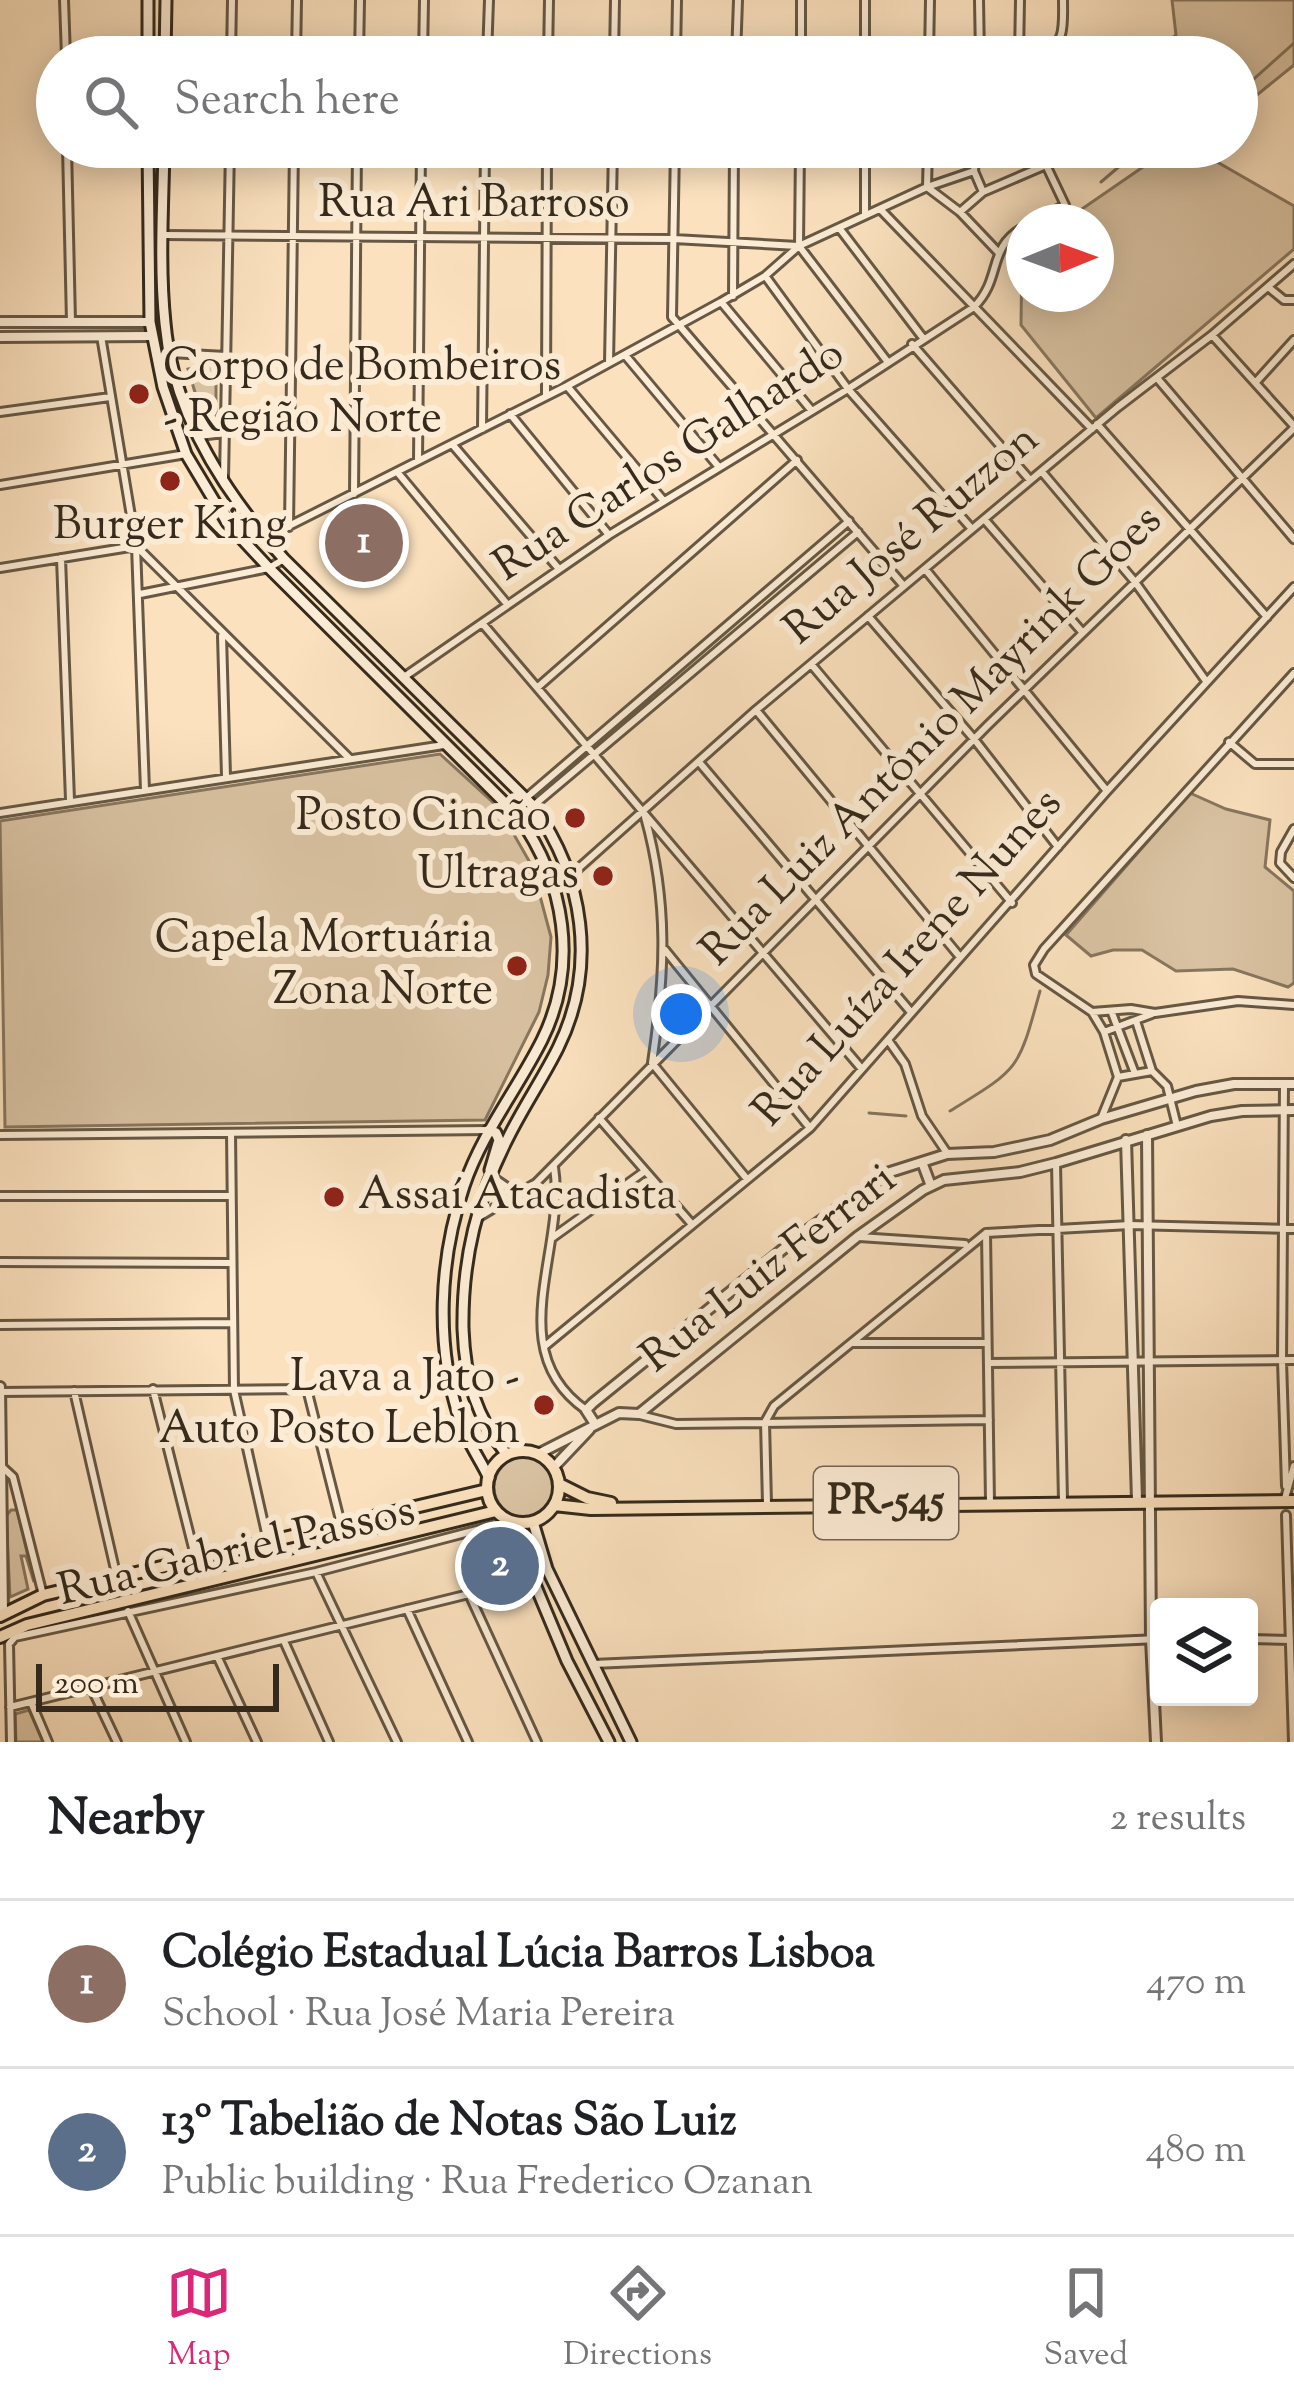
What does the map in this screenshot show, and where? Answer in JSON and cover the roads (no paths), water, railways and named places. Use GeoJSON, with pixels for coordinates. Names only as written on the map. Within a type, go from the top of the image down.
{"type":"FeatureCollection","features":[{"type":"Feature","properties":{"kind":"highway"},"geometry":{"type":"LineString","coordinates":[[2,1614],[43,1595],[341,1525],[488,1484],[506,1456],[538,1454],[553,1468],[559,1484],[554,1505],[533,1522],[508,1520],[496,1511],[488,1484]]}},
{"type":"Feature","properties":{"kind":"highway","name":"PR-545"},"geometry":{"type":"LineString","coordinates":[[559,1484],[587,1498],[620,1505]]}},
{"type":"Feature","properties":{"kind":"highway","name":"PR-545"},"geometry":{"type":"LineString","coordinates":[[554,1505],[1137,1500],[1288,1506]]}},
{"type":"Feature","properties":{"kind":"highway"},"geometry":{"type":"LineString","coordinates":[[5,1640],[27,1625],[496,1511]]}},
{"type":"Feature","properties":{"kind":"main road"},"geometry":{"type":"LineString","coordinates":[[148,0],[148,36]]}},
{"type":"Feature","properties":{"kind":"main road"},"geometry":{"type":"LineString","coordinates":[[165,36],[166,0]]}},
{"type":"Feature","properties":{"kind":"main road"},"geometry":{"type":"LineString","coordinates":[[148,168],[150,322],[163,387],[186,454],[228,524],[268,568],[518,816],[557,875],[571,875]]}},
{"type":"Feature","properties":{"kind":"main road"},"geometry":{"type":"LineString","coordinates":[[164,168],[165,325],[170,353],[199,436],[224,485],[284,559],[529,802],[553,836],[571,875],[582,950],[572,1011],[557,1051],[508,1135],[467,1246],[462,1291],[469,1374],[482,1424],[506,1456]]}},
{"type":"Feature","properties":{"kind":"main road"},"geometry":{"type":"LineString","coordinates":[[150,322],[160,327],[170,353]]}},
{"type":"Feature","properties":{"kind":"main road"},"geometry":{"type":"LineString","coordinates":[[163,387],[178,384]]}},
{"type":"Feature","properties":{"kind":"main road"},"geometry":{"type":"LineString","coordinates":[[448,745],[460,744],[484,760]]}},
{"type":"Feature","properties":{"kind":"main road"},"geometry":{"type":"LineString","coordinates":[[488,1484],[460,1422],[450,1384],[444,1294],[455,1216],[489,1130],[540,1044],[560,988],[565,949],[560,910],[540,848]]}},
{"type":"Feature","properties":{"kind":"main road"},"geometry":{"type":"LineString","coordinates":[[489,1130],[499,1140],[490,1161],[490,1176]]}},
{"type":"Feature","properties":{"kind":"main road"},"geometry":{"type":"LineString","coordinates":[[508,1520],[529,1576],[609,1742]]}},
{"type":"Feature","properties":{"kind":"main road"},"geometry":{"type":"LineString","coordinates":[[533,1522],[547,1569],[631,1742]]}},
{"type":"Feature","properties":{"kind":"street"},"geometry":{"type":"LineString","coordinates":[[64,0],[65,36]]}},
{"type":"Feature","properties":{"kind":"street"},"geometry":{"type":"LineString","coordinates":[[231,36],[232,0]]}},
{"type":"Feature","properties":{"kind":"street"},"geometry":{"type":"LineString","coordinates":[[296,36],[297,0]]}},
{"type":"Feature","properties":{"kind":"street"},"geometry":{"type":"LineString","coordinates":[[359,36],[360,0]]}},
{"type":"Feature","properties":{"kind":"street"},"geometry":{"type":"LineString","coordinates":[[423,36],[424,0]]}},
{"type":"Feature","properties":{"kind":"street"},"geometry":{"type":"LineString","coordinates":[[487,36],[488,0]]}},
{"type":"Feature","properties":{"kind":"street"},"geometry":{"type":"LineString","coordinates":[[548,36],[549,0]]}},
{"type":"Feature","properties":{"kind":"street"},"geometry":{"type":"LineString","coordinates":[[614,36],[615,0]]}},
{"type":"Feature","properties":{"kind":"street"},"geometry":{"type":"LineString","coordinates":[[676,36],[677,0]]}},
{"type":"Feature","properties":{"kind":"street"},"geometry":{"type":"LineString","coordinates":[[737,36],[738,0]]}},
{"type":"Feature","properties":{"kind":"street"},"geometry":{"type":"LineString","coordinates":[[801,0],[801,36]]}},
{"type":"Feature","properties":{"kind":"street"},"geometry":{"type":"LineString","coordinates":[[865,0],[865,36]]}},
{"type":"Feature","properties":{"kind":"street"},"geometry":{"type":"LineString","coordinates":[[929,36],[930,0]]}},
{"type":"Feature","properties":{"kind":"street"},"geometry":{"type":"LineString","coordinates":[[979,0],[980,36]]}},
{"type":"Feature","properties":{"kind":"street"},"geometry":{"type":"LineString","coordinates":[[1019,36],[1020,0]]}},
{"type":"Feature","properties":{"kind":"street"},"geometry":{"type":"LineString","coordinates":[[1063,0],[1063,36]]}},
{"type":"Feature","properties":{"kind":"street"},"geometry":{"type":"LineString","coordinates":[[67,168],[71,322]]}},
{"type":"Feature","properties":{"kind":"street"},"geometry":{"type":"LineString","coordinates":[[224,485],[230,168]]}},
{"type":"Feature","properties":{"kind":"street"},"geometry":{"type":"LineString","coordinates":[[289,527],[294,168]]}},
{"type":"Feature","properties":{"kind":"street"},"geometry":{"type":"LineString","coordinates":[[354,494],[357,168]]}},
{"type":"Feature","properties":{"kind":"street"},"geometry":{"type":"LineString","coordinates":[[418,461],[421,168]]}},
{"type":"Feature","properties":{"kind":"street"},"geometry":{"type":"LineString","coordinates":[[482,429],[485,168]]}},
{"type":"Feature","properties":{"kind":"street"},"geometry":{"type":"LineString","coordinates":[[546,396],[548,168]]}},
{"type":"Feature","properties":{"kind":"street"},"geometry":{"type":"LineString","coordinates":[[609,363],[613,168]]}},
{"type":"Feature","properties":{"kind":"street"},"geometry":{"type":"LineString","coordinates":[[675,168],[670,310],[677,326],[904,586]]}},
{"type":"Feature","properties":{"kind":"street"},"geometry":{"type":"LineString","coordinates":[[733,168],[733,296]]}},
{"type":"Feature","properties":{"kind":"street"},"geometry":{"type":"LineString","coordinates":[[800,168],[799,246],[887,361]]}},
{"type":"Feature","properties":{"kind":"street"},"geometry":{"type":"LineString","coordinates":[[865,168],[866,218]]}},
{"type":"Feature","properties":{"kind":"street"},"geometry":{"type":"LineString","coordinates":[[927,168],[927,187]]}},
{"type":"Feature","properties":{"kind":"street"},"geometry":{"type":"LineString","coordinates":[[974,168],[983,192]]}},
{"type":"Feature","properties":{"kind":"street"},"geometry":{"type":"LineString","coordinates":[[960,212],[983,192],[1039,168]]}},
{"type":"Feature","properties":{"kind":"street"},"geometry":{"type":"LineString","coordinates":[[1047,168],[1065,204]]}},
{"type":"Feature","properties":{"kind":"street"},"geometry":{"type":"LineString","coordinates":[[265,538],[567,386],[733,296],[799,246],[927,187],[974,171]]}},
{"type":"Feature","properties":{"kind":"street"},"geometry":{"type":"LineString","coordinates":[[927,187],[960,212],[998,252]]}},
{"type":"Feature","properties":{"kind":"street"},"geometry":{"type":"LineString","coordinates":[[881,210],[1095,427],[1267,617]]}},
{"type":"Feature","properties":{"kind":"street"},"geometry":{"type":"LineString","coordinates":[[840,229],[923,338]]}},
{"type":"Feature","properties":{"kind":"street","name":"Rua Ari Barroso"},"geometry":{"type":"LineString","coordinates":[[148,236],[674,239],[799,246]]}},
{"type":"Feature","properties":{"kind":"street"},"geometry":{"type":"LineString","coordinates":[[974,307],[991,290],[998,252],[1006,241]]}},
{"type":"Feature","properties":{"kind":"street","name":"Rua José Ruzzon"},"geometry":{"type":"LineString","coordinates":[[571,875],[756,710],[1294,264]]}},
{"type":"Feature","properties":{"kind":"street"},"geometry":{"type":"LineString","coordinates":[[765,276],[848,389],[972,529]]}},
{"type":"Feature","properties":{"kind":"street"},"geometry":{"type":"LineString","coordinates":[[1268,286],[1284,300],[1294,300]]}},
{"type":"Feature","properties":{"kind":"street"},"geometry":{"type":"LineString","coordinates":[[721,302],[812,411]]}},
{"type":"Feature","properties":{"kind":"street","name":"Rua Carlos Galhardo"},"geometry":{"type":"LineString","coordinates":[[404,677],[609,535],[974,307]]}},
{"type":"Feature","properties":{"kind":"street"},"geometry":{"type":"LineString","coordinates":[[0,322],[150,322]]}},
{"type":"Feature","properties":{"kind":"street"},"geometry":{"type":"LineString","coordinates":[[1212,335],[1294,427]]}},
{"type":"Feature","properties":{"kind":"street"},"geometry":{"type":"LineString","coordinates":[[101,336],[136,546],[145,790]]}},
{"type":"Feature","properties":{"kind":"street"},"geometry":{"type":"LineString","coordinates":[[0,337],[152,336]]}},
{"type":"Feature","properties":{"kind":"street"},"geometry":{"type":"LineString","coordinates":[[1256,382],[1294,340]]}},
{"type":"Feature","properties":{"kind":"street"},"geometry":{"type":"LineString","coordinates":[[912,344],[1030,480]]}},
{"type":"Feature","properties":{"kind":"street"},"geometry":{"type":"LineString","coordinates":[[170,353],[226,356]]}},
{"type":"Feature","properties":{"kind":"street"},"geometry":{"type":"LineString","coordinates":[[625,355],[718,466]]}},
{"type":"Feature","properties":{"kind":"street"},"geometry":{"type":"LineString","coordinates":[[1157,378],[1294,539]]}},
{"type":"Feature","properties":{"kind":"street"},"geometry":{"type":"LineString","coordinates":[[567,386],[663,500]]}},
{"type":"Feature","properties":{"kind":"street"},"geometry":{"type":"LineString","coordinates":[[0,412],[110,398]]}},
{"type":"Feature","properties":{"kind":"street"},"geometry":{"type":"LineString","coordinates":[[510,414],[609,535]]}},
{"type":"Feature","properties":{"kind":"street","name":"Rua Luiz Antônio Mayrink Goes"},"geometry":{"type":"LineString","coordinates":[[474,1221],[554,1165],[974,739],[1294,427]]}},
{"type":"Feature","properties":{"kind":"street"},"geometry":{"type":"LineString","coordinates":[[199,436],[224,434]]}},
{"type":"Feature","properties":{"kind":"street"},"geometry":{"type":"LineString","coordinates":[[452,444],[559,569]]}},
{"type":"Feature","properties":{"kind":"street"},"geometry":{"type":"LineString","coordinates":[[0,485],[186,454]]}},
{"type":"Feature","properties":{"kind":"street"},"geometry":{"type":"LineString","coordinates":[[538,687],[797,460]]}},
{"type":"Feature","properties":{"kind":"street"},"geometry":{"type":"LineString","coordinates":[[1041,471],[1135,582],[1206,681]]}},
{"type":"Feature","properties":{"kind":"street"},"geometry":{"type":"LineString","coordinates":[[397,472],[507,604]]}},
{"type":"Feature","properties":{"kind":"street"},"geometry":{"type":"LineString","coordinates":[[984,519],[1083,633]]}},
{"type":"Feature","properties":{"kind":"street"},"geometry":{"type":"LineString","coordinates":[[529,802],[586,744],[849,521]]}},
{"type":"Feature","properties":{"kind":"street"},"geometry":{"type":"LineString","coordinates":[[529,802],[858,532]]}},
{"type":"Feature","properties":{"kind":"street"},"geometry":{"type":"LineString","coordinates":[[0,568],[136,546]]}},
{"type":"Feature","properties":{"kind":"street"},"geometry":{"type":"LineString","coordinates":[[136,546],[350,759]]}},
{"type":"Feature","properties":{"kind":"street"},"geometry":{"type":"LineString","coordinates":[[61,558],[70,800]]}},
{"type":"Feature","properties":{"kind":"street"},"geometry":{"type":"LineString","coordinates":[[140,594],[268,568],[284,559]]}},
{"type":"Feature","properties":{"kind":"street"},"geometry":{"type":"LineString","coordinates":[[925,568],[1107,791]]}},
{"type":"Feature","properties":{"kind":"street","name":"Rua Luíza Irene Nunes"},"geometry":{"type":"LineString","coordinates":[[545,1346],[690,1222],[810,1128],[1294,587]]}},
{"type":"Feature","properties":{"kind":"street"},"geometry":{"type":"LineString","coordinates":[[868,616],[974,739],[1058,847]]}},
{"type":"Feature","properties":{"kind":"street"},"geometry":{"type":"LineString","coordinates":[[482,623],[862,1069]]}},
{"type":"Feature","properties":{"kind":"street"},"geometry":{"type":"LineString","coordinates":[[221,635],[226,776]]}},
{"type":"Feature","properties":{"kind":"street"},"geometry":{"type":"LineString","coordinates":[[811,664],[1012,903]]}},
{"type":"Feature","properties":{"kind":"street"},"geometry":{"type":"LineString","coordinates":[[1101,1119],[1118,1077],[1104,1032],[1093,1012],[1036,974],[1036,959],[1228,742],[1293,676]]}},
{"type":"Feature","properties":{"kind":"street"},"geometry":{"type":"LineString","coordinates":[[756,710],[960,957]]}},
{"type":"Feature","properties":{"kind":"street"},"geometry":{"type":"LineString","coordinates":[[1228,742],[1255,764],[1294,764]]}},
{"type":"Feature","properties":{"kind":"street"},"geometry":{"type":"LineString","coordinates":[[0,813],[448,745]]}},
{"type":"Feature","properties":{"kind":"street"},"geometry":{"type":"LineString","coordinates":[[699,763],[911,1012]]}},
{"type":"Feature","properties":{"kind":"street"},"geometry":{"type":"LineString","coordinates":[[644,813],[657,861],[665,950],[652,1063],[747,1179]]}},
{"type":"Feature","properties":{"kind":"street"},"geometry":{"type":"LineString","coordinates":[[1294,829],[1280,863],[1294,878]]}},
{"type":"Feature","properties":{"kind":"street"},"geometry":{"type":"LineString","coordinates":[[657,861],[676,850]]}},
{"type":"Feature","properties":{"kind":"street"},"geometry":{"type":"LineString","coordinates":[[665,950],[810,1128]]}},
{"type":"Feature","properties":{"kind":"street"},"geometry":{"type":"LineString","coordinates":[[1104,1032],[1155,1013],[1238,1001],[1294,1005]]}},
{"type":"Feature","properties":{"kind":"street"},"geometry":{"type":"LineString","coordinates":[[1112,1011],[1134,1071]]}},
{"type":"Feature","properties":{"kind":"street"},"geometry":{"type":"LineString","coordinates":[[1093,1012],[1155,1013]]}},
{"type":"Feature","properties":{"kind":"street"},"geometry":{"type":"LineString","coordinates":[[1136,1021],[1152,1071],[1167,1086],[1178,1126]]}},
{"type":"Feature","properties":{"kind":"street"},"geometry":{"type":"LineString","coordinates":[[888,1040],[905,1064],[922,1116],[947,1154]]}},
{"type":"Feature","properties":{"kind":"street"},"geometry":{"type":"LineString","coordinates":[[1118,1077],[1152,1071]]}},
{"type":"Feature","properties":{"kind":"street"},"geometry":{"type":"LineString","coordinates":[[586,1410],[867,1184],[947,1154],[1008,1150],[1050,1140],[1170,1099],[1234,1084],[1289,1084],[1289,1229],[1282,1360],[1293,1742]]}},
{"type":"Feature","properties":{"kind":"street","name":"Rua Luiz Ferrari"},"geometry":{"type":"LineString","coordinates":[[638,1414],[857,1237],[944,1180],[1056,1163],[1242,1111],[1289,1110]]}},
{"type":"Feature","properties":{"kind":"street"},"geometry":{"type":"LineString","coordinates":[[599,1118],[690,1222]]}},
{"type":"Feature","properties":{"kind":"street"},"geometry":{"type":"LineString","coordinates":[[0,1135],[489,1130]]}},
{"type":"Feature","properties":{"kind":"street"},"geometry":{"type":"LineString","coordinates":[[231,1133],[234,1390],[268,1542]]}},
{"type":"Feature","properties":{"kind":"street"},"geometry":{"type":"LineString","coordinates":[[1147,1135],[1154,1598]]}},
{"type":"Feature","properties":{"kind":"street"},"geometry":{"type":"LineString","coordinates":[[1126,1140],[1137,1500]]}},
{"type":"Feature","properties":{"kind":"street"},"geometry":{"type":"LineString","coordinates":[[1008,1150],[1010,1173]]}},
{"type":"Feature","properties":{"kind":"street"},"geometry":{"type":"LineString","coordinates":[[922,1162],[932,1186]]}},
{"type":"Feature","properties":{"kind":"street"},"geometry":{"type":"LineString","coordinates":[[1056,1163],[1063,1501]]}},
{"type":"Feature","properties":{"kind":"street"},"geometry":{"type":"LineString","coordinates":[[554,1165],[557,1184],[543,1277],[545,1346],[552,1379],[595,1424]]}},
{"type":"Feature","properties":{"kind":"street"},"geometry":{"type":"LineString","coordinates":[[551,1238],[645,1171]]}},
{"type":"Feature","properties":{"kind":"street"},"geometry":{"type":"LineString","coordinates":[[490,1176],[518,1194]]}},
{"type":"Feature","properties":{"kind":"street"},"geometry":{"type":"LineString","coordinates":[[0,1196],[230,1196]]}},
{"type":"Feature","properties":{"kind":"street"},"geometry":{"type":"LineString","coordinates":[[767,1504],[765,1422],[774,1406],[986,1233],[1130,1225],[1289,1229]]}},
{"type":"Feature","properties":{"kind":"street"},"geometry":{"type":"LineString","coordinates":[[986,1233],[990,1502]]}},
{"type":"Feature","properties":{"kind":"street"},"geometry":{"type":"LineString","coordinates":[[857,1237],[969,1244]]}},
{"type":"Feature","properties":{"kind":"street"},"geometry":{"type":"LineString","coordinates":[[0,1262],[231,1263]]}},
{"type":"Feature","properties":{"kind":"street"},"geometry":{"type":"LineString","coordinates":[[0,1325],[231,1323]]}},
{"type":"Feature","properties":{"kind":"street"},"geometry":{"type":"LineString","coordinates":[[850,1343],[988,1343]]}},
{"type":"Feature","properties":{"kind":"street"},"geometry":{"type":"LineString","coordinates":[[988,1363],[1294,1360]]}},
{"type":"Feature","properties":{"kind":"street"},"geometry":{"type":"LineString","coordinates":[[2,1614],[0,1389],[307,1389],[341,1525]]}},
{"type":"Feature","properties":{"kind":"street"},"geometry":{"type":"LineString","coordinates":[[153,1389],[196,1559]]}},
{"type":"Feature","properties":{"kind":"street"},"geometry":{"type":"LineString","coordinates":[[74,1391],[117,1578]]}},
{"type":"Feature","properties":{"kind":"street"},"geometry":{"type":"LineString","coordinates":[[538,1454],[619,1413],[676,1424],[989,1420]]}},
{"type":"Feature","properties":{"kind":"street"},"geometry":{"type":"LineString","coordinates":[[553,1468],[595,1424]]}},
{"type":"Feature","properties":{"kind":"street"},"geometry":{"type":"LineString","coordinates":[[0,1466],[13,1477],[43,1595]]}},
{"type":"Feature","properties":{"kind":"street"},"geometry":{"type":"LineString","coordinates":[[1286,1486],[1294,1466]]}},
{"type":"Feature","properties":{"kind":"street"},"geometry":{"type":"LineString","coordinates":[[1288,1506],[1294,1536]]}},
{"type":"Feature","properties":{"kind":"street"},"geometry":{"type":"LineString","coordinates":[[441,1525],[450,1538]]}},
{"type":"Feature","properties":{"kind":"street","name":"Rua Gabriel Passos"},"geometry":{"type":"LineString","coordinates":[[5,1640],[500,1527],[529,1576]]}},
{"type":"Feature","properties":{"kind":"street"},"geometry":{"type":"LineString","coordinates":[[316,1572],[397,1742]]}},
{"type":"Feature","properties":{"kind":"street"},"geometry":{"type":"LineString","coordinates":[[10,1707],[529,1576]]}},
{"type":"Feature","properties":{"kind":"street"},"geometry":{"type":"LineString","coordinates":[[469,1594],[537,1742]]}},
{"type":"Feature","properties":{"kind":"street"},"geometry":{"type":"LineString","coordinates":[[407,1610],[468,1742]]}},
{"type":"Feature","properties":{"kind":"street"},"geometry":{"type":"LineString","coordinates":[[128,1611],[186,1742]]}},
{"type":"Feature","properties":{"kind":"street"},"geometry":{"type":"LineString","coordinates":[[593,1664],[1150,1639]]}},
{"type":"Feature","properties":{"kind":"street"},"geometry":{"type":"LineString","coordinates":[[5,1640],[11,1742]]}},
{"type":"Feature","properties":{"kind":"street"},"geometry":{"type":"LineString","coordinates":[[284,1640],[329,1742]]}},
{"type":"Feature","properties":{"kind":"street"},"geometry":{"type":"LineString","coordinates":[[1258,1640],[1293,1640]]}},
{"type":"Feature","properties":{"kind":"street"},"geometry":{"type":"LineString","coordinates":[[218,1657],[257,1742]]}},
{"type":"Feature","properties":{"kind":"street"},"geometry":{"type":"LineString","coordinates":[[91,1687],[117,1742]]}},
{"type":"Feature","properties":{"kind":"street"},"geometry":{"type":"LineString","coordinates":[[31,1702],[48,1742]]}},
{"type":"Feature","properties":{"kind":"street"},"geometry":{"type":"LineString","coordinates":[[1156,1706],[1156,1742]]}},
{"type":"Feature","properties":{"kind":"waterway"},"geometry":{"type":"LineString","coordinates":[[1258,75],[1294,43]]}},
{"type":"Feature","properties":{"kind":"waterway"},"geometry":{"type":"LineString","coordinates":[[1101,182],[1117,168]]}},
{"type":"Feature","properties":{"kind":"waterway"},"geometry":{"type":"LineString","coordinates":[[950,1111],[1013,1065],[1040,991]]}},
{"type":"Feature","properties":{"kind":"waterway"},"geometry":{"type":"LineString","coordinates":[[869,1113],[906,1116]]}},
{"type":"Feature","properties":{"kind":"place","name":"Corpo de Bombeiros - Região Norte"},"geometry":{"type":"Point","coordinates":[139,394]}},
{"type":"Feature","properties":{"kind":"place","name":"Burger King"},"geometry":{"type":"Point","coordinates":[170,481]}},
{"type":"Feature","properties":{"kind":"place","name":"Colégio Estadual Lúcia Barros Lisboa"},"geometry":{"type":"Point","coordinates":[364,543]}},
{"type":"Feature","properties":{"kind":"place","name":"Posto Cincão"},"geometry":{"type":"Point","coordinates":[575,818]}},
{"type":"Feature","properties":{"kind":"place","name":"Ultragas"},"geometry":{"type":"Point","coordinates":[603,876]}},
{"type":"Feature","properties":{"kind":"place","name":"Capela Mortuária Zona Norte"},"geometry":{"type":"Point","coordinates":[517,966]}},
{"type":"Feature","properties":{"kind":"place","name":"Assaí Atacadista"},"geometry":{"type":"Point","coordinates":[334,1197]}},
{"type":"Feature","properties":{"kind":"place","name":"Lava a Jato - Auto Posto Leblon"},"geometry":{"type":"Point","coordinates":[544,1405]}},
{"type":"Feature","properties":{"kind":"place","name":"13º Tabelião de Notas São Luiz"},"geometry":{"type":"Point","coordinates":[500,1566]}}]}
